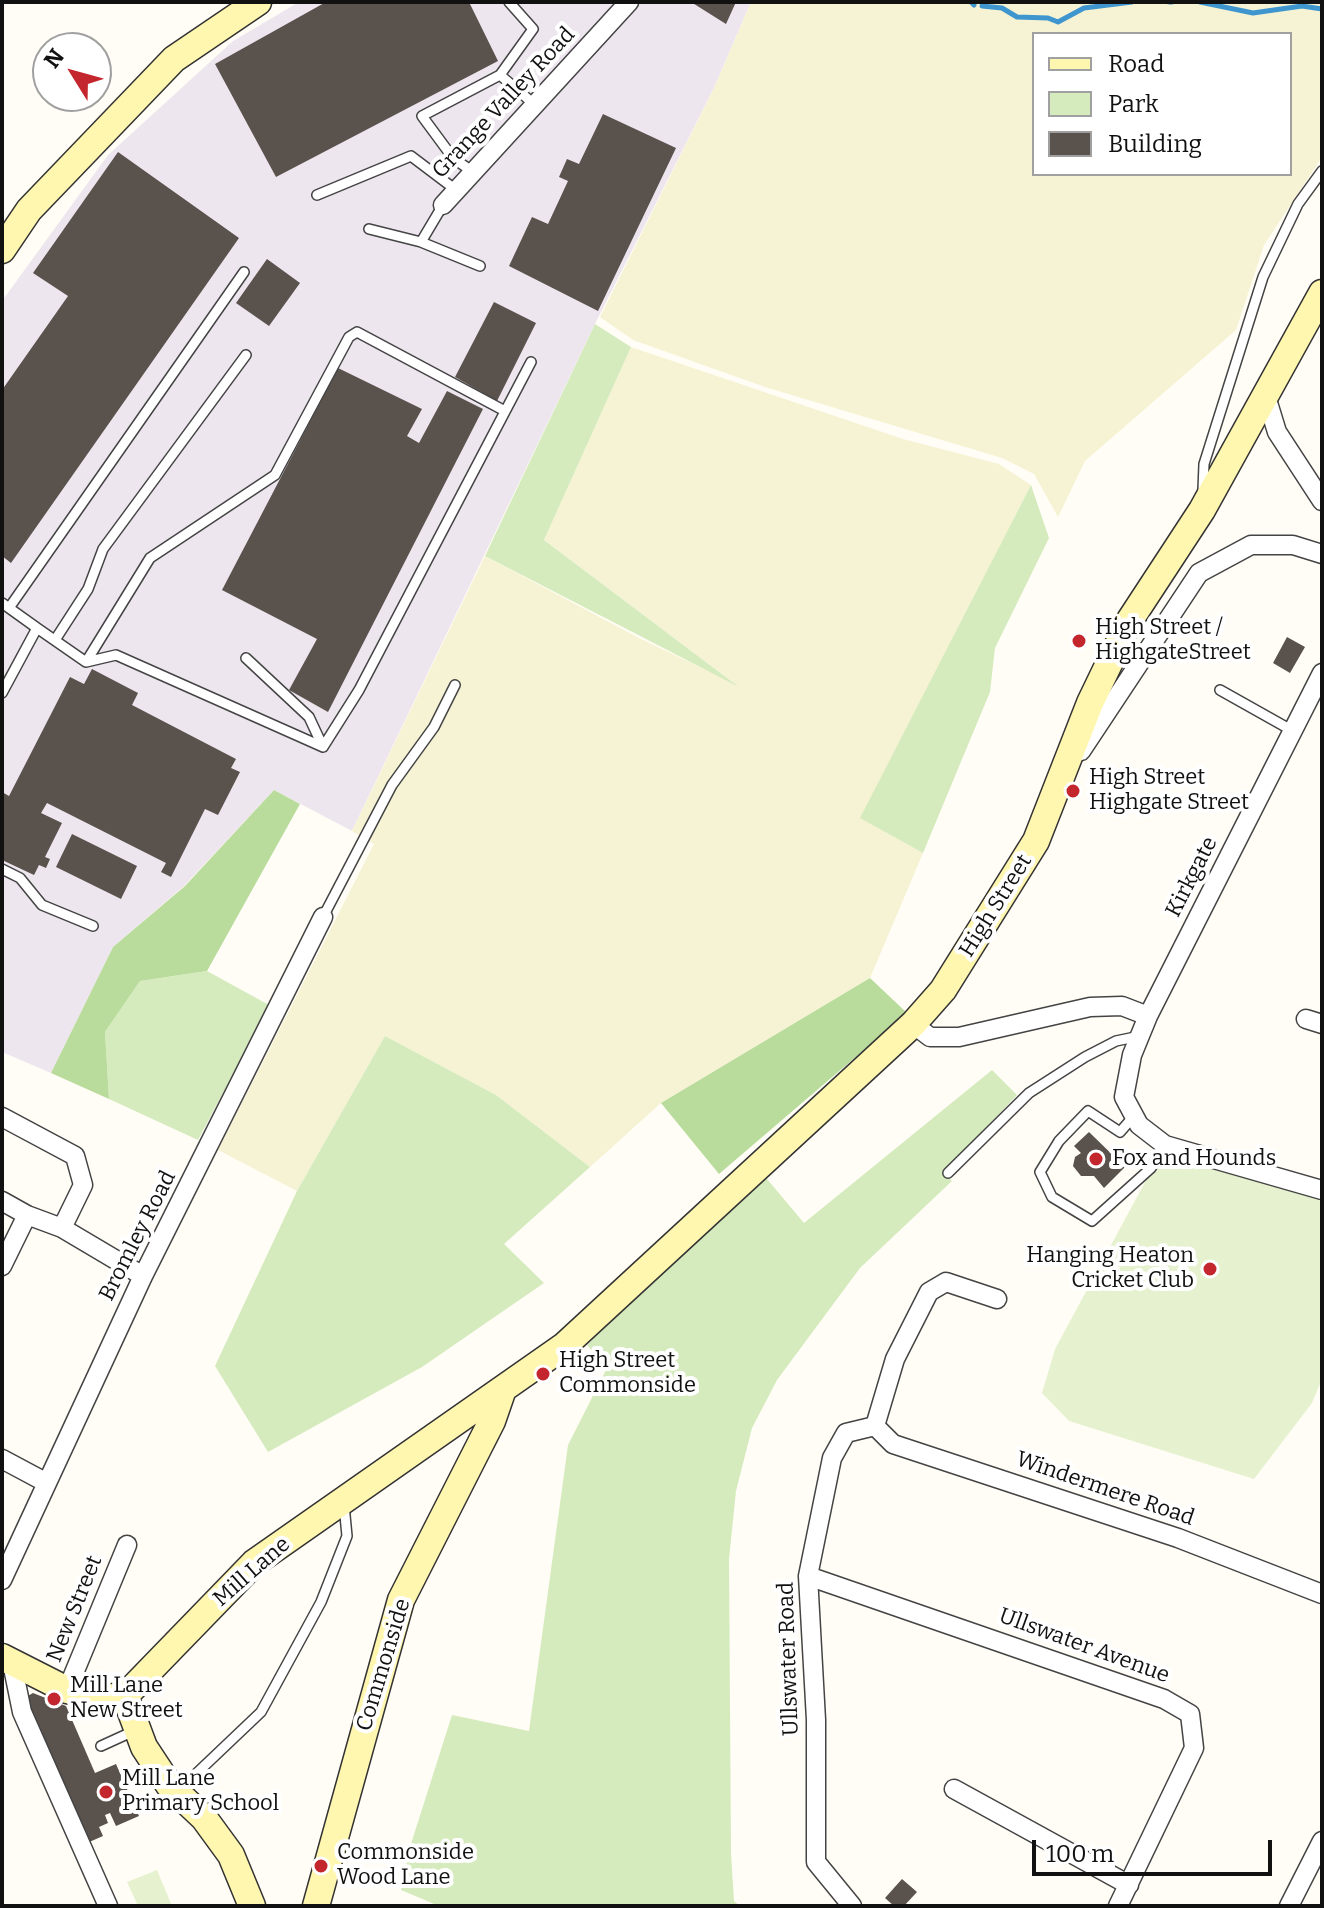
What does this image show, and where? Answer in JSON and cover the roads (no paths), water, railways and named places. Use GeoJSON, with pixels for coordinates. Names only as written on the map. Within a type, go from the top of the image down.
{"type":"FeatureCollection","features":[{"type":"Feature","properties":{"kind":"street"},"geometry":{"type":"LineString","coordinates":[[2,250],[29,210],[174,59],[258,2]]}},
{"type":"Feature","properties":{"kind":"street","name":"Grange Valley Road"},"geometry":{"type":"LineString","coordinates":[[443,205],[629,2]]}},
{"type":"Feature","properties":{"kind":"street","name":"High Street"},"geometry":{"type":"LineString","coordinates":[[502,1392],[564,1346],[913,1024],[943,990],[1004,898],[1036,841],[1061,784],[1090,703],[1130,620],[1202,510],[1322,293]]}},
{"type":"Feature","properties":{"kind":"street"},"geometry":{"type":"LineString","coordinates":[[1265,393],[1277,432],[1322,501]]}},
{"type":"Feature","properties":{"kind":"street"},"geometry":{"type":"LineString","coordinates":[[1061,784],[1111,701],[1199,573],[1251,545],[1321,549]]}},
{"type":"Feature","properties":{"kind":"street","name":"Kirkgate"},"geometry":{"type":"LineString","coordinates":[[1134,1116],[1124,1097],[1132,1055],[1148,1016],[1322,673]]}},
{"type":"Feature","properties":{"kind":"street","name":"Bromley Road"},"geometry":{"type":"LineString","coordinates":[[2,1580],[143,1276],[323,917]]}},
{"type":"Feature","properties":{"kind":"street"},"geometry":{"type":"LineString","coordinates":[[913,1024],[930,1037],[959,1037],[1090,1007],[1122,1006],[1148,1016]]}},
{"type":"Feature","properties":{"kind":"street"},"geometry":{"type":"LineString","coordinates":[[1134,1116],[1139,1125],[1165,1145],[1322,1190]]}},
{"type":"Feature","properties":{"kind":"street"},"geometry":{"type":"LineString","coordinates":[[2,1117],[75,1156],[83,1185],[62,1228]]}},
{"type":"Feature","properties":{"kind":"street"},"geometry":{"type":"LineString","coordinates":[[2,1201],[27,1215],[62,1228],[143,1276]]}},
{"type":"Feature","properties":{"kind":"street"},"geometry":{"type":"LineString","coordinates":[[2,1266],[27,1215]]}},
{"type":"Feature","properties":{"kind":"street"},"geometry":{"type":"LineString","coordinates":[[875,1426],[895,1359],[929,1292],[946,1282],[997,1299]]}},
{"type":"Feature","properties":{"kind":"street","name":"Mill Lane"},"geometry":{"type":"LineString","coordinates":[[125,1696],[254,1563],[486,1398],[502,1392]]}},
{"type":"Feature","properties":{"kind":"street","name":"Commonside"},"geometry":{"type":"LineString","coordinates":[[316,1906],[401,1600],[492,1421],[502,1392]]}},
{"type":"Feature","properties":{"kind":"street","name":"Ullswater Road"},"geometry":{"type":"LineString","coordinates":[[852,1906],[816,1862],[816,1720],[808,1576],[832,1458],[846,1433],[875,1426]]}},
{"type":"Feature","properties":{"kind":"street","name":"Windermere Road"},"geometry":{"type":"LineString","coordinates":[[875,1426],[893,1444],[1178,1538],[1322,1594]]}},
{"type":"Feature","properties":{"kind":"street"},"geometry":{"type":"LineString","coordinates":[[2,1459],[47,1483]]}},
{"type":"Feature","properties":{"kind":"street","name":"New Street"},"geometry":{"type":"LineString","coordinates":[[67,1690],[127,1545]]}},
{"type":"Feature","properties":{"kind":"street","name":"Ullswater Avenue"},"geometry":{"type":"LineString","coordinates":[[808,1576],[1164,1699],[1190,1714],[1194,1748],[1118,1906]]}},
{"type":"Feature","properties":{"kind":"street"},"geometry":{"type":"LineString","coordinates":[[7,1660],[67,1690],[105,1698],[125,1696],[136,1730],[177,1793],[204,1818],[231,1855],[252,1906]]}},
{"type":"Feature","properties":{"kind":"street"},"geometry":{"type":"LineString","coordinates":[[7,1660],[22,1712],[108,1906]]}},
{"type":"Feature","properties":{"kind":"street"},"geometry":{"type":"LineString","coordinates":[[954,1789],[1129,1885]]}},
{"type":"Feature","properties":{"kind":"street"},"geometry":{"type":"LineString","coordinates":[[1289,1906],[1322,1841]]}},
{"type":"Feature","properties":{"kind":"lane"},"geometry":{"type":"LineString","coordinates":[[473,172],[453,158],[422,116],[500,75],[533,29],[509,2]]}},
{"type":"Feature","properties":{"kind":"lane"},"geometry":{"type":"LineString","coordinates":[[500,75],[535,105]]}},
{"type":"Feature","properties":{"kind":"lane"},"geometry":{"type":"LineString","coordinates":[[317,195],[411,156],[456,190]]}},
{"type":"Feature","properties":{"kind":"lane"},"geometry":{"type":"LineString","coordinates":[[1202,510],[1204,464],[1263,277],[1298,204],[1322,171]]}},
{"type":"Feature","properties":{"kind":"lane","name":"Grange Valley Road"},"geometry":{"type":"LineString","coordinates":[[421,242],[443,205]]}},
{"type":"Feature","properties":{"kind":"lane"},"geometry":{"type":"LineString","coordinates":[[369,229],[421,242],[480,266]]}},
{"type":"Feature","properties":{"kind":"lane"},"geometry":{"type":"LineString","coordinates":[[244,272],[6,606],[86,662],[116,655],[323,747]]}},
{"type":"Feature","properties":{"kind":"lane"},"geometry":{"type":"LineString","coordinates":[[86,662],[150,558],[275,475],[349,337],[357,332],[505,411]]}},
{"type":"Feature","properties":{"kind":"lane"},"geometry":{"type":"LineString","coordinates":[[55,640],[88,589],[103,549],[246,355]]}},
{"type":"Feature","properties":{"kind":"lane"},"geometry":{"type":"LineString","coordinates":[[323,747],[359,690],[531,362]]}},
{"type":"Feature","properties":{"kind":"lane"},"geometry":{"type":"LineString","coordinates":[[2,693],[37,628]]}},
{"type":"Feature","properties":{"kind":"lane"},"geometry":{"type":"LineString","coordinates":[[246,658],[309,717],[323,747]]}},
{"type":"Feature","properties":{"kind":"lane"},"geometry":{"type":"LineString","coordinates":[[323,917],[392,785],[434,727],[455,685]]}},
{"type":"Feature","properties":{"kind":"lane"},"geometry":{"type":"LineString","coordinates":[[1220,690],[1293,731]]}},
{"type":"Feature","properties":{"kind":"lane"},"geometry":{"type":"LineString","coordinates":[[2,869],[20,878],[42,905],[93,926]]}},
{"type":"Feature","properties":{"kind":"lane"},"geometry":{"type":"LineString","coordinates":[[948,1173],[1029,1093],[1116,1041],[1140,1036]]}},
{"type":"Feature","properties":{"kind":"lane"},"geometry":{"type":"LineString","coordinates":[[1134,1116],[1120,1132],[1088,1111],[1059,1141],[1040,1172],[1052,1197],[1092,1221],[1151,1168],[1165,1145]]}},
{"type":"Feature","properties":{"kind":"lane"},"geometry":{"type":"LineString","coordinates":[[177,1793],[261,1712],[326,1590],[347,1536],[344,1498]]}},
{"type":"Feature","properties":{"kind":"lane"},"geometry":{"type":"LineString","coordinates":[[101,1746],[136,1730]]}},
{"type":"Feature","properties":{"kind":"waterway"},"geometry":{"type":"LineString","coordinates":[[971,2],[974,5]]}},
{"type":"Feature","properties":{"kind":"waterway"},"geometry":{"type":"LineString","coordinates":[[982,6],[1002,8],[1017,17],[1048,18],[1058,22],[1084,8],[1132,2]]}},
{"type":"Feature","properties":{"kind":"waterway"},"geometry":{"type":"LineString","coordinates":[[1200,2],[1253,13],[1302,6],[1322,9]]}},
{"type":"Feature","properties":{"kind":"place","name":"High Street / HighgateStreet"},"geometry":{"type":"Point","coordinates":[1079,641]}},
{"type":"Feature","properties":{"kind":"place","name":"High Street Highgate Street"},"geometry":{"type":"Point","coordinates":[1073,791]}},
{"type":"Feature","properties":{"kind":"place","name":"Fox and Hounds"},"geometry":{"type":"Point","coordinates":[1096,1159]}},
{"type":"Feature","properties":{"kind":"place","name":"Hanging Heaton Cricket Club"},"geometry":{"type":"Point","coordinates":[1210,1269]}},
{"type":"Feature","properties":{"kind":"place","name":"High Street Commonside"},"geometry":{"type":"Point","coordinates":[543,1374]}},
{"type":"Feature","properties":{"kind":"place","name":"Mill Lane New Street"},"geometry":{"type":"Point","coordinates":[54,1699]}},
{"type":"Feature","properties":{"kind":"place","name":"Mill Lane Primary School"},"geometry":{"type":"Point","coordinates":[106,1792]}},
{"type":"Feature","properties":{"kind":"place","name":"Commonside Wood Lane"},"geometry":{"type":"Point","coordinates":[321,1866]}}]}
